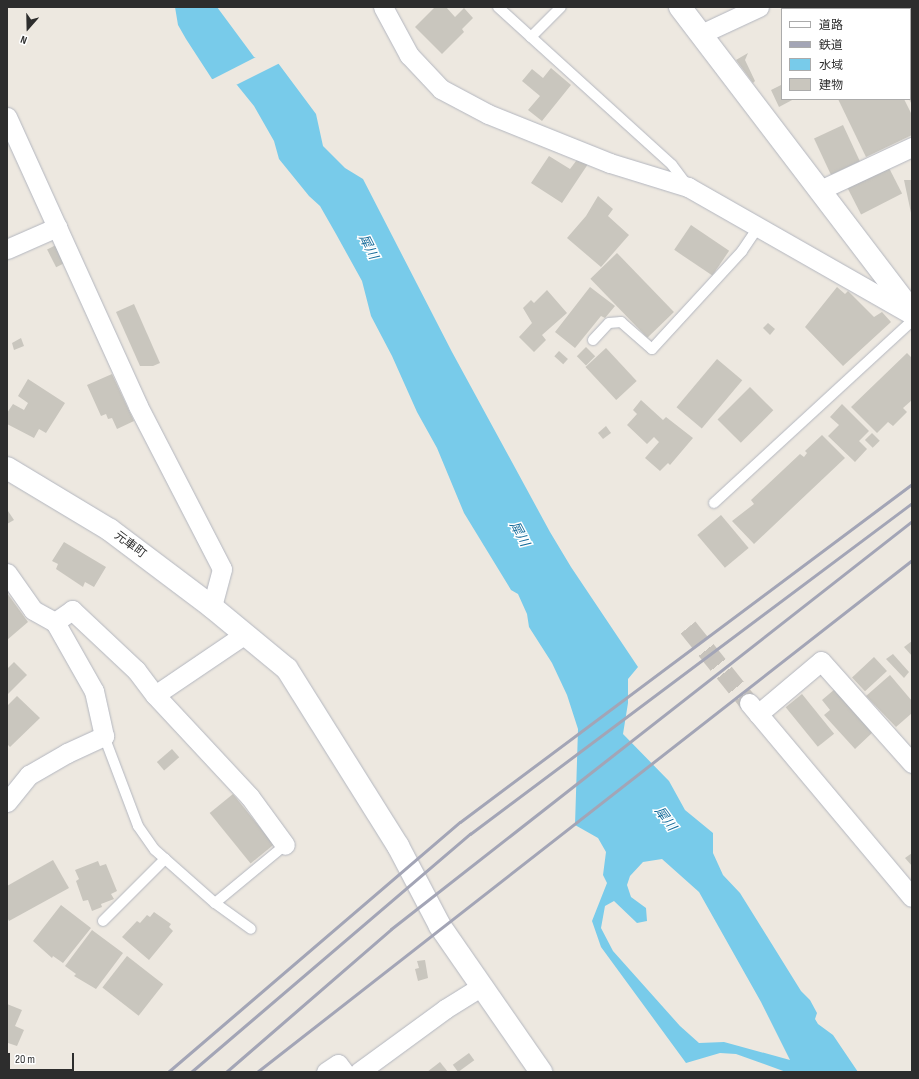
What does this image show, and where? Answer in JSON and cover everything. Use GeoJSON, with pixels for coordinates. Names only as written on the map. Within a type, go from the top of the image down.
{"type":"FeatureCollection","features":[{"type":"Feature","properties":{"kind":"street"},"geometry":{"type":"LineString","coordinates":[[383,7],[409,55],[441,89],[488,114],[610,163],[688,187],[912,313]]}},
{"type":"Feature","properties":{"kind":"street"},"geometry":{"type":"LineString","coordinates":[[680,7],[912,313]]}},
{"type":"Feature","properties":{"kind":"street"},"geometry":{"type":"LineString","coordinates":[[701,34],[759,7]]}},
{"type":"Feature","properties":{"kind":"street"},"geometry":{"type":"LineString","coordinates":[[7,117],[138,406],[222,569],[212,607]]}},
{"type":"Feature","properties":{"kind":"street"},"geometry":{"type":"LineString","coordinates":[[820,190],[912,147]]}},
{"type":"Feature","properties":{"kind":"street"},"geometry":{"type":"LineString","coordinates":[[7,249],[56,227]]}},
{"type":"Feature","properties":{"kind":"street","name":"元車町"},"geometry":{"type":"LineString","coordinates":[[7,468],[110,530],[212,607],[287,669],[398,846],[440,926],[541,1072]]}},
{"type":"Feature","properties":{"kind":"street"},"geometry":{"type":"LineString","coordinates":[[7,573],[33,610],[55,622],[94,692],[104,736],[67,753],[30,775],[7,802]]}},
{"type":"Feature","properties":{"kind":"street"},"geometry":{"type":"LineString","coordinates":[[55,622],[72,610],[136,670],[155,695],[250,797],[285,845]]}},
{"type":"Feature","properties":{"kind":"street"},"geometry":{"type":"LineString","coordinates":[[155,695],[245,634]]}},
{"type":"Feature","properties":{"kind":"street"},"geometry":{"type":"LineString","coordinates":[[912,763],[821,661],[754,708],[912,897]]}},
{"type":"Feature","properties":{"kind":"street"},"geometry":{"type":"LineString","coordinates":[[359,1072],[444,1009],[482,986]]}},
{"type":"Feature","properties":{"kind":"street"},"geometry":{"type":"LineString","coordinates":[[326,1072],[338,1064],[344,1072]]}},
{"type":"Feature","properties":{"kind":"lane"},"geometry":{"type":"LineString","coordinates":[[498,7],[672,165],[688,187]]}},
{"type":"Feature","properties":{"kind":"lane"},"geometry":{"type":"LineString","coordinates":[[531,37],[561,7]]}},
{"type":"Feature","properties":{"kind":"lane"},"geometry":{"type":"LineString","coordinates":[[593,340],[609,324],[621,322],[652,349],[742,251],[758,227]]}},
{"type":"Feature","properties":{"kind":"lane"},"geometry":{"type":"LineString","coordinates":[[714,503],[912,320]]}},
{"type":"Feature","properties":{"kind":"lane"},"geometry":{"type":"LineString","coordinates":[[104,736],[138,826],[164,859],[215,903],[250,929]]}},
{"type":"Feature","properties":{"kind":"lane"},"geometry":{"type":"LineString","coordinates":[[215,903],[285,845]]}},
{"type":"Feature","properties":{"kind":"lane"},"geometry":{"type":"LineString","coordinates":[[103,921],[164,859]]}},
{"type":"Feature","properties":{"kind":"water","name":"犀川"},"geometry":{"type":"Polygon","coordinates":[[[175,7],[217,7],[254,57],[278,63],[316,114],[323,146],[345,168],[363,179],[452,352],[550,532],[571,567],[638,667],[628,679],[628,703],[623,734],[669,781],[685,810],[713,833],[713,853],[723,875],[740,893],[801,991],[810,1000],[817,1013],[815,1019],[818,1024],[833,1035],[858,1072],[786,1072],[736,1054],[720,1053],[686,1063],[601,947],[592,921],[607,883],[603,875],[606,852],[598,838],[575,825],[578,729],[567,695],[552,663],[529,627],[527,614],[518,594],[511,590],[464,513],[437,448],[417,412],[392,356],[371,316],[362,281],[320,206],[309,196],[279,159],[274,141],[254,106],[237,85],[212,79],[178,25],[175,7]],[[662,859],[643,862],[630,876],[627,885],[631,897],[646,908],[647,921],[637,923],[614,901],[605,906],[601,928],[613,951],[680,1026],[699,1043],[724,1042],[790,1060],[761,1002],[699,892],[662,859]]]}},
{"type":"Feature","properties":{"kind":"pier"},"geometry":{"type":"Polygon","coordinates":[[[258,56],[280,63],[234,86],[211,80],[258,56]]]}},
{"type":"Feature","properties":{"kind":"building"},"geometry":{"type":"Polygon","coordinates":[[[435,7],[446,7],[455,17],[464,8],[473,18],[462,29],[464,32],[442,54],[415,27],[435,7]]]}},
{"type":"Feature","properties":{"kind":"building"},"geometry":{"type":"Polygon","coordinates":[[[912,8],[912,105],[910,100],[911,100],[912,8]]]}},
{"type":"Feature","properties":{"kind":"building"},"geometry":{"type":"Polygon","coordinates":[[[748,53],[745,60],[755,81],[753,83],[736,60],[748,53]]]}},
{"type":"Feature","properties":{"kind":"building"},"geometry":{"type":"Polygon","coordinates":[[[551,68],[571,85],[542,121],[528,110],[540,96],[522,81],[532,69],[543,78],[551,68]]]}},
{"type":"Feature","properties":{"kind":"building"},"geometry":{"type":"Polygon","coordinates":[[[781,85],[781,100],[792,100],[779,107],[771,90],[781,85]]]}},
{"type":"Feature","properties":{"kind":"building"},"geometry":{"type":"Polygon","coordinates":[[[838,100],[904,100],[912,115],[912,135],[866,157],[838,100]]]}},
{"type":"Feature","properties":{"kind":"building"},"geometry":{"type":"Polygon","coordinates":[[[843,125],[860,161],[831,175],[814,139],[843,125]]]}},
{"type":"Feature","properties":{"kind":"building"},"geometry":{"type":"Polygon","coordinates":[[[549,156],[570,169],[579,157],[590,161],[562,203],[531,183],[549,156]]]}},
{"type":"Feature","properties":{"kind":"building"},"geometry":{"type":"Polygon","coordinates":[[[888,166],[902,194],[861,215],[847,187],[888,166]]]}},
{"type":"Feature","properties":{"kind":"building"},"geometry":{"type":"Polygon","coordinates":[[[904,180],[912,180],[912,213],[911,213],[904,180]]]}},
{"type":"Feature","properties":{"kind":"building"},"geometry":{"type":"Polygon","coordinates":[[[598,196],[613,209],[608,216],[629,235],[601,267],[567,238],[586,216],[598,196]]]}},
{"type":"Feature","properties":{"kind":"building"},"geometry":{"type":"Polygon","coordinates":[[[691,225],[729,251],[712,276],[674,250],[691,225]]]}},
{"type":"Feature","properties":{"kind":"building"},"geometry":{"type":"Polygon","coordinates":[[[56,245],[65,263],[56,267],[47,250],[56,245]]]}},
{"type":"Feature","properties":{"kind":"building"},"geometry":{"type":"Polygon","coordinates":[[[617,253],[674,312],[647,338],[590,279],[617,253]]]}},
{"type":"Feature","properties":{"kind":"building"},"geometry":{"type":"Polygon","coordinates":[[[590,287],[615,306],[605,318],[601,316],[575,348],[555,332],[590,287]]]}},
{"type":"Feature","properties":{"kind":"building"},"geometry":{"type":"Polygon","coordinates":[[[837,287],[845,294],[848,291],[874,317],[882,312],[891,322],[843,366],[805,327],[837,287]]]}},
{"type":"Feature","properties":{"kind":"building"},"geometry":{"type":"Polygon","coordinates":[[[547,290],[567,313],[542,335],[546,340],[534,352],[519,337],[532,323],[523,308],[531,300],[534,303],[547,290]]]}},
{"type":"Feature","properties":{"kind":"building"},"geometry":{"type":"Polygon","coordinates":[[[134,304],[160,363],[153,366],[140,366],[116,312],[134,304]]]}},
{"type":"Feature","properties":{"kind":"building"},"geometry":{"type":"Polygon","coordinates":[[[768,323],[775,329],[770,335],[763,328],[768,323]]]}},
{"type":"Feature","properties":{"kind":"building"},"geometry":{"type":"Polygon","coordinates":[[[21,338],[24,346],[14,350],[12,343],[21,338]]]}},
{"type":"Feature","properties":{"kind":"building"},"geometry":{"type":"Polygon","coordinates":[[[586,347],[595,356],[586,365],[577,356],[586,347]]]}},
{"type":"Feature","properties":{"kind":"building"},"geometry":{"type":"Polygon","coordinates":[[[606,348],[637,381],[616,400],[586,367],[606,348]]]}},
{"type":"Feature","properties":{"kind":"building"},"geometry":{"type":"Polygon","coordinates":[[[559,351],[568,359],[563,364],[554,356],[559,351]]]}},
{"type":"Feature","properties":{"kind":"building"},"geometry":{"type":"Polygon","coordinates":[[[907,353],[912,358],[912,400],[903,408],[907,412],[893,426],[888,422],[877,433],[851,407],[907,353]]]}},
{"type":"Feature","properties":{"kind":"building"},"geometry":{"type":"Polygon","coordinates":[[[717,359],[742,380],[702,428],[677,407],[717,359]]]}},
{"type":"Feature","properties":{"kind":"building"},"geometry":{"type":"Polygon","coordinates":[[[112,374],[134,421],[117,429],[112,418],[108,419],[106,414],[101,416],[87,385],[112,374]]]}},
{"type":"Feature","properties":{"kind":"building"},"geometry":{"type":"Polygon","coordinates":[[[28,379],[65,403],[46,433],[39,429],[34,438],[7,424],[7,413],[13,404],[24,410],[28,403],[18,396],[28,379]]]}},
{"type":"Feature","properties":{"kind":"building"},"geometry":{"type":"Polygon","coordinates":[[[750,387],[773,410],[741,443],[717,420],[750,387]]]}},
{"type":"Feature","properties":{"kind":"building"},"geometry":{"type":"Polygon","coordinates":[[[641,400],[663,420],[666,417],[693,438],[670,465],[668,463],[660,471],[645,458],[659,442],[654,437],[647,444],[627,425],[637,414],[633,410],[641,400]]]}},
{"type":"Feature","properties":{"kind":"building"},"geometry":{"type":"Polygon","coordinates":[[[842,404],[869,431],[859,441],[867,449],[855,462],[828,436],[839,425],[830,417],[842,404]]]}},
{"type":"Feature","properties":{"kind":"building"},"geometry":{"type":"Polygon","coordinates":[[[606,426],[611,433],[603,439],[598,433],[606,426]]]}},
{"type":"Feature","properties":{"kind":"building"},"geometry":{"type":"Polygon","coordinates":[[[872,433],[880,441],[873,448],[865,440],[872,433]]]}},
{"type":"Feature","properties":{"kind":"building"},"geometry":{"type":"Polygon","coordinates":[[[822,435],[845,458],[754,544],[732,521],[754,504],[751,500],[800,454],[804,457],[807,453],[805,451],[822,435]]]}},
{"type":"Feature","properties":{"kind":"building"},"geometry":{"type":"Polygon","coordinates":[[[8,511],[14,520],[7,524],[7,512],[8,511]]]}},
{"type":"Feature","properties":{"kind":"building"},"geometry":{"type":"Polygon","coordinates":[[[721,515],[749,548],[725,568],[697,535],[721,515]]]}},
{"type":"Feature","properties":{"kind":"building"},"geometry":{"type":"Polygon","coordinates":[[[64,542],[106,567],[94,587],[85,582],[83,587],[56,569],[58,564],[52,561],[64,542]]]}},
{"type":"Feature","properties":{"kind":"building"},"geometry":{"type":"Polygon","coordinates":[[[7,593],[28,622],[7,640],[7,593]]]}},
{"type":"Feature","properties":{"kind":"building"},"geometry":{"type":"Polygon","coordinates":[[[912,641],[912,656],[904,647],[912,641]]]}},
{"type":"Feature","properties":{"kind":"building"},"geometry":{"type":"Polygon","coordinates":[[[893,654],[909,672],[904,678],[886,659],[893,654]]]}},
{"type":"Feature","properties":{"kind":"building"},"geometry":{"type":"Polygon","coordinates":[[[874,657],[887,671],[865,691],[852,677],[874,657]]]}},
{"type":"Feature","properties":{"kind":"building"},"geometry":{"type":"Polygon","coordinates":[[[14,662],[27,675],[7,695],[7,669],[14,662]]]}},
{"type":"Feature","properties":{"kind":"building"},"geometry":{"type":"Polygon","coordinates":[[[890,675],[912,701],[912,713],[896,727],[866,696],[890,675]]]}},
{"type":"Feature","properties":{"kind":"building"},"geometry":{"type":"Polygon","coordinates":[[[835,689],[873,732],[855,749],[824,715],[830,710],[822,700],[835,689]]]}},
{"type":"Feature","properties":{"kind":"building"},"geometry":{"type":"Polygon","coordinates":[[[802,694],[834,734],[818,747],[786,707],[802,694]]]}},
{"type":"Feature","properties":{"kind":"building"},"geometry":{"type":"Polygon","coordinates":[[[17,696],[40,718],[10,747],[7,744],[7,706],[17,696]]]}},
{"type":"Feature","properties":{"kind":"building"},"geometry":{"type":"Polygon","coordinates":[[[172,749],[179,757],[164,770],[157,762],[172,749]]]}},
{"type":"Feature","properties":{"kind":"building"},"geometry":{"type":"Polygon","coordinates":[[[233,794],[274,845],[251,863],[210,813],[233,794]]]}},
{"type":"Feature","properties":{"kind":"building"},"geometry":{"type":"Polygon","coordinates":[[[912,853],[912,866],[905,858],[912,853]]]}},
{"type":"Feature","properties":{"kind":"building"},"geometry":{"type":"Polygon","coordinates":[[[53,860],[69,888],[9,921],[7,917],[7,886],[53,860]]]}},
{"type":"Feature","properties":{"kind":"building"},"geometry":{"type":"Polygon","coordinates":[[[98,861],[100,866],[106,864],[117,891],[111,894],[114,899],[101,904],[102,907],[92,911],[88,900],[83,901],[76,881],[79,879],[75,870],[98,861]]]}},
{"type":"Feature","properties":{"kind":"building"},"geometry":{"type":"Polygon","coordinates":[[[61,905],[91,928],[63,963],[53,956],[52,958],[33,941],[61,905]]]}},
{"type":"Feature","properties":{"kind":"building"},"geometry":{"type":"Polygon","coordinates":[[[154,912],[171,924],[169,927],[173,931],[149,960],[122,937],[137,921],[140,923],[147,915],[150,917],[154,912]]]}},
{"type":"Feature","properties":{"kind":"building"},"geometry":{"type":"Polygon","coordinates":[[[92,930],[123,953],[96,989],[74,976],[76,974],[65,966],[92,930]]]}},
{"type":"Feature","properties":{"kind":"building"},"geometry":{"type":"Polygon","coordinates":[[[127,956],[163,984],[139,1016],[102,988],[127,956]]]}},
{"type":"Feature","properties":{"kind":"building"},"geometry":{"type":"Polygon","coordinates":[[[425,960],[428,978],[418,981],[415,969],[419,968],[417,961],[425,960]]]}},
{"type":"Feature","properties":{"kind":"building"},"geometry":{"type":"Polygon","coordinates":[[[7,1004],[22,1010],[15,1026],[24,1030],[17,1046],[8,1043],[7,1046],[7,1004]]]}},
{"type":"Feature","properties":{"kind":"building"},"geometry":{"type":"Polygon","coordinates":[[[469,1053],[474,1060],[458,1072],[453,1065],[469,1053]]]}},
{"type":"Feature","properties":{"kind":"building"},"geometry":{"type":"Polygon","coordinates":[[[440,1062],[448,1072],[427,1072],[440,1062]]]}},
{"type":"Feature","properties":{"kind":"tunnel"},"geometry":{"type":"LineString","coordinates":[[688,627],[749,703]]}},
{"type":"Feature","properties":{"kind":"railway"},"geometry":{"type":"LineString","coordinates":[[168,1072],[460,822],[912,484]]}},
{"type":"Feature","properties":{"kind":"railway"},"geometry":{"type":"LineString","coordinates":[[191,1072],[470,834],[912,503]]}},
{"type":"Feature","properties":{"kind":"railway"},"geometry":{"type":"LineString","coordinates":[[226,1072],[391,929],[912,521]]}},
{"type":"Feature","properties":{"kind":"railway"},"geometry":{"type":"LineString","coordinates":[[257,1072],[912,560]]}}]}
